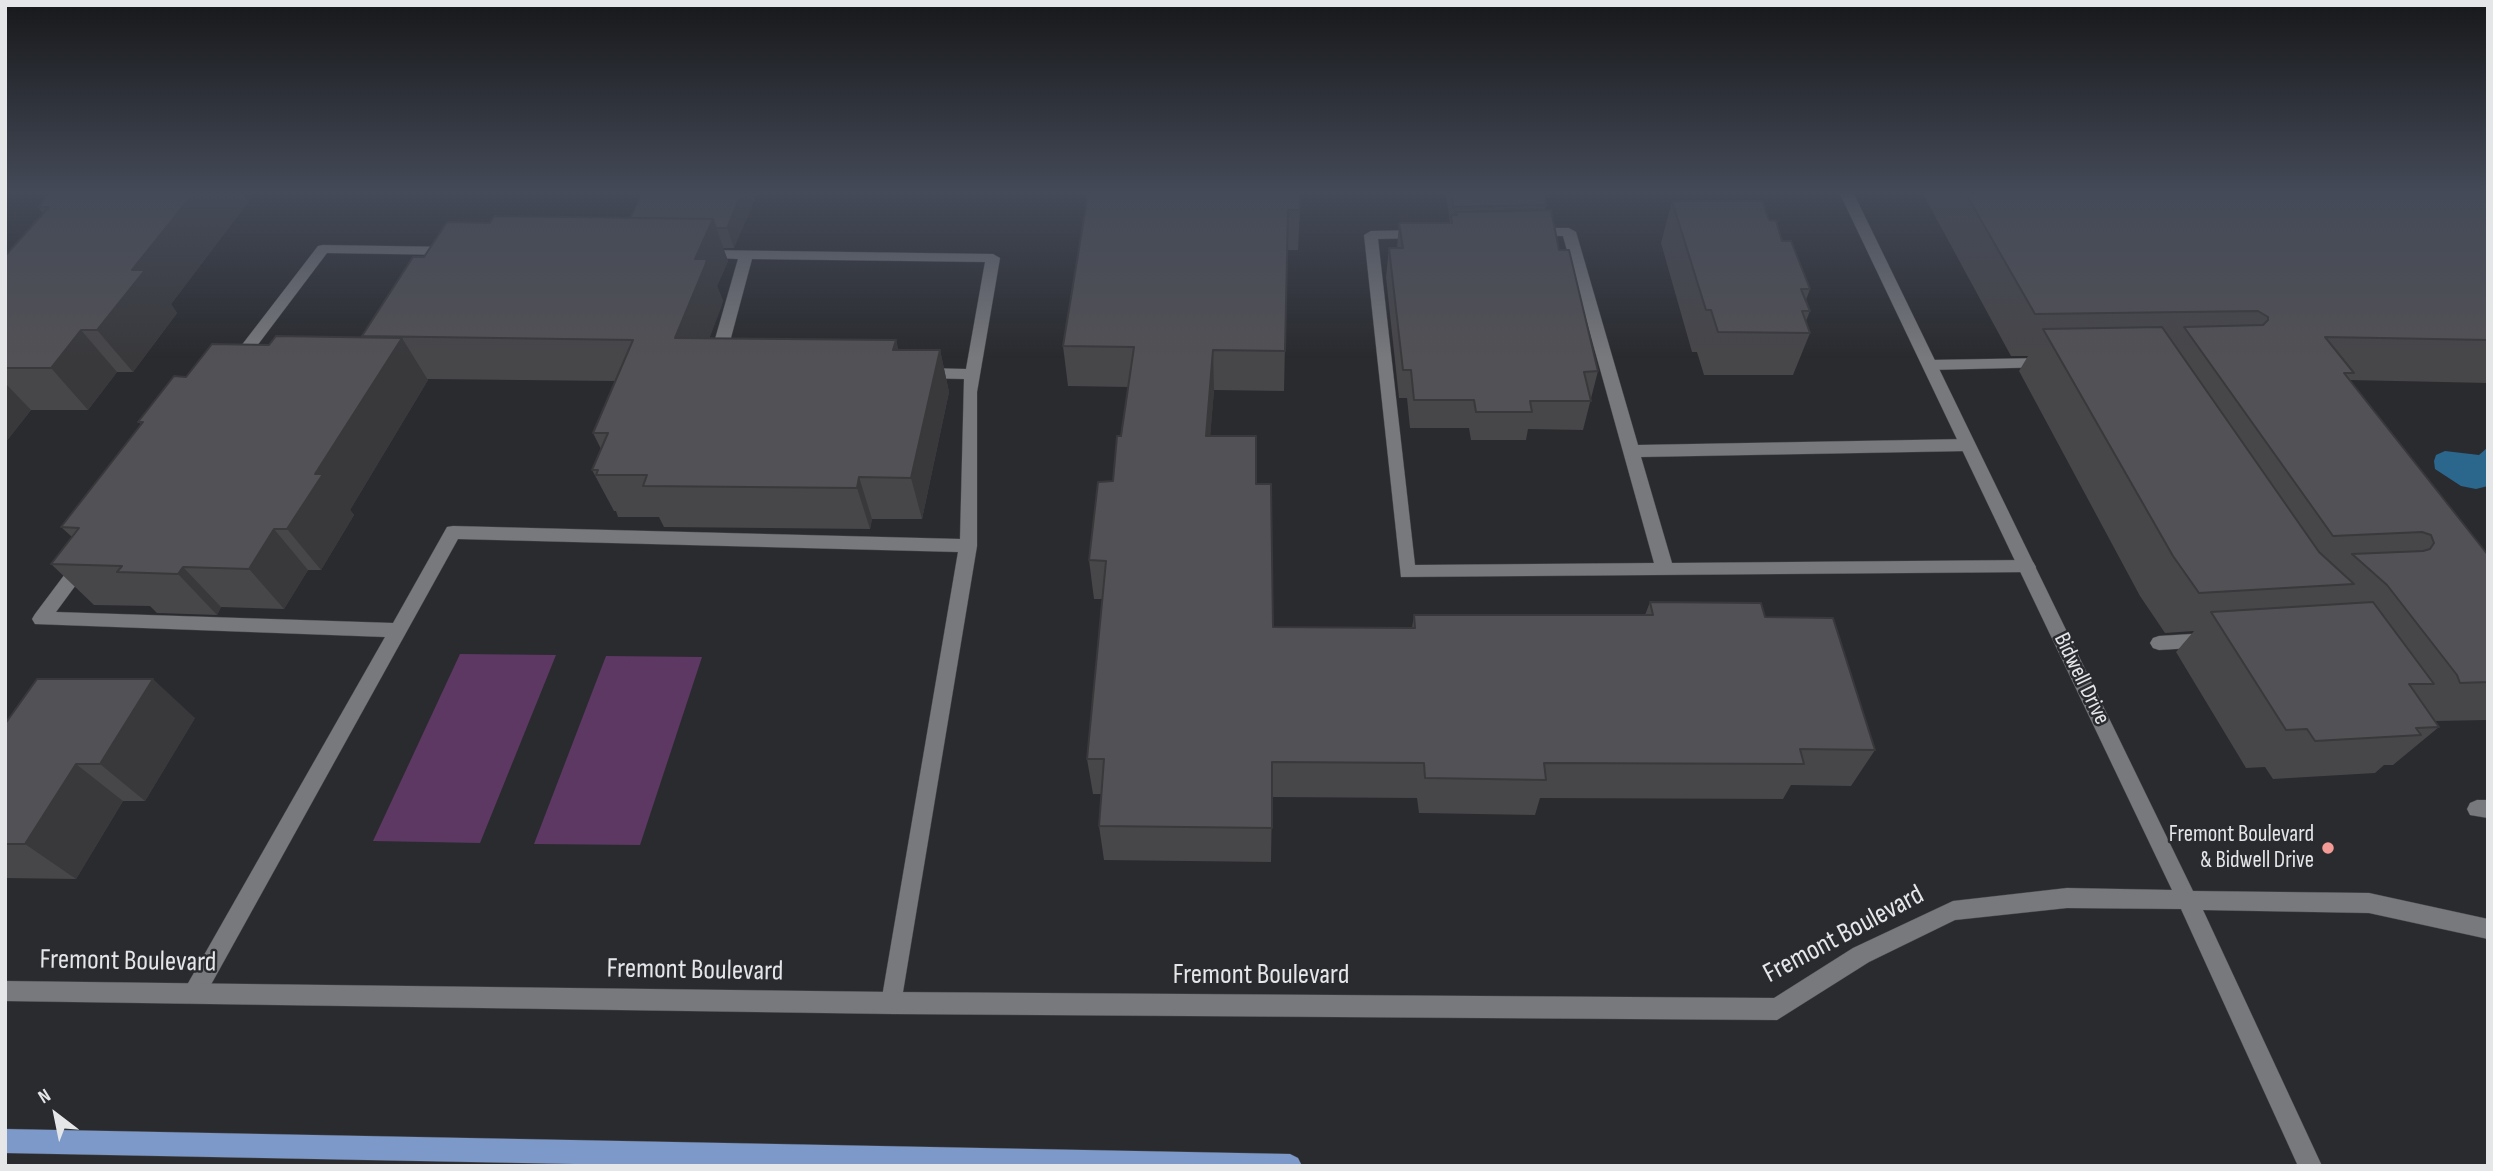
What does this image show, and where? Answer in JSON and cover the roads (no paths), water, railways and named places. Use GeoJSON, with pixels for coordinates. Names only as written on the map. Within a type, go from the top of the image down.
{"type":"FeatureCollection","features":[{"type":"Feature","properties":{"kind":"main road"},"geometry":{"type":"LineString","coordinates":[[5,1141],[1290,1166]]}},
{"type":"Feature","properties":{"kind":"street"},"geometry":{"type":"LineString","coordinates":[[223,379],[323,249],[473,251]]}},
{"type":"Feature","properties":{"kind":"street"},"geometry":{"type":"LineString","coordinates":[[1372,249],[1407,572],[2026,567]]}},
{"type":"Feature","properties":{"kind":"street"},"geometry":{"type":"LineString","coordinates":[[1574,249],[1665,570]]}},
{"type":"Feature","properties":{"kind":"street","name":"Bidwell Drive"},"geometry":{"type":"LineString","coordinates":[[1874,249],[2187,899],[2310,1166]]}},
{"type":"Feature","properties":{"kind":"street"},"geometry":{"type":"LineString","coordinates":[[691,254],[993,258],[969,392],[968,546],[892,1003]]}},
{"type":"Feature","properties":{"kind":"street"},"geometry":{"type":"LineString","coordinates":[[727,370],[714,370],[746,255]]}},
{"type":"Feature","properties":{"kind":"street"},"geometry":{"type":"LineString","coordinates":[[1930,365],[2056,363]]}},
{"type":"Feature","properties":{"kind":"street"},"geometry":{"type":"LineString","coordinates":[[906,373],[972,374]]}},
{"type":"Feature","properties":{"kind":"street"},"geometry":{"type":"LineString","coordinates":[[1631,451],[1968,445]]}},
{"type":"Feature","properties":{"kind":"street"},"geometry":{"type":"LineString","coordinates":[[195,992],[453,532],[968,546]]}},
{"type":"Feature","properties":{"kind":"street"},"geometry":{"type":"LineString","coordinates":[[90,554],[41,619],[398,630]]}},
{"type":"Feature","properties":{"kind":"street"},"geometry":{"type":"LineString","coordinates":[[2159,643],[2228,639]]}},
{"type":"Feature","properties":{"kind":"street","name":"Fremont Boulevard"},"geometry":{"type":"LineString","coordinates":[[5,990],[892,1003],[1777,1009],[1861,955],[1953,911],[2067,898],[2369,903],[2488,929]]}},
{"type":"Feature","properties":{"kind":"water"},"geometry":{"type":"Polygon","coordinates":[[[2488,439],[2488,486],[2476,489],[2461,486],[2435,469],[2436,455],[2445,451],[2479,455],[2487,448],[2488,439]]]}},
{"type":"Feature","properties":{"kind":"place","name":"Fremont Boulevard & Bidwell Drive"},"geometry":{"type":"Point","coordinates":[2328,848]}}]}
